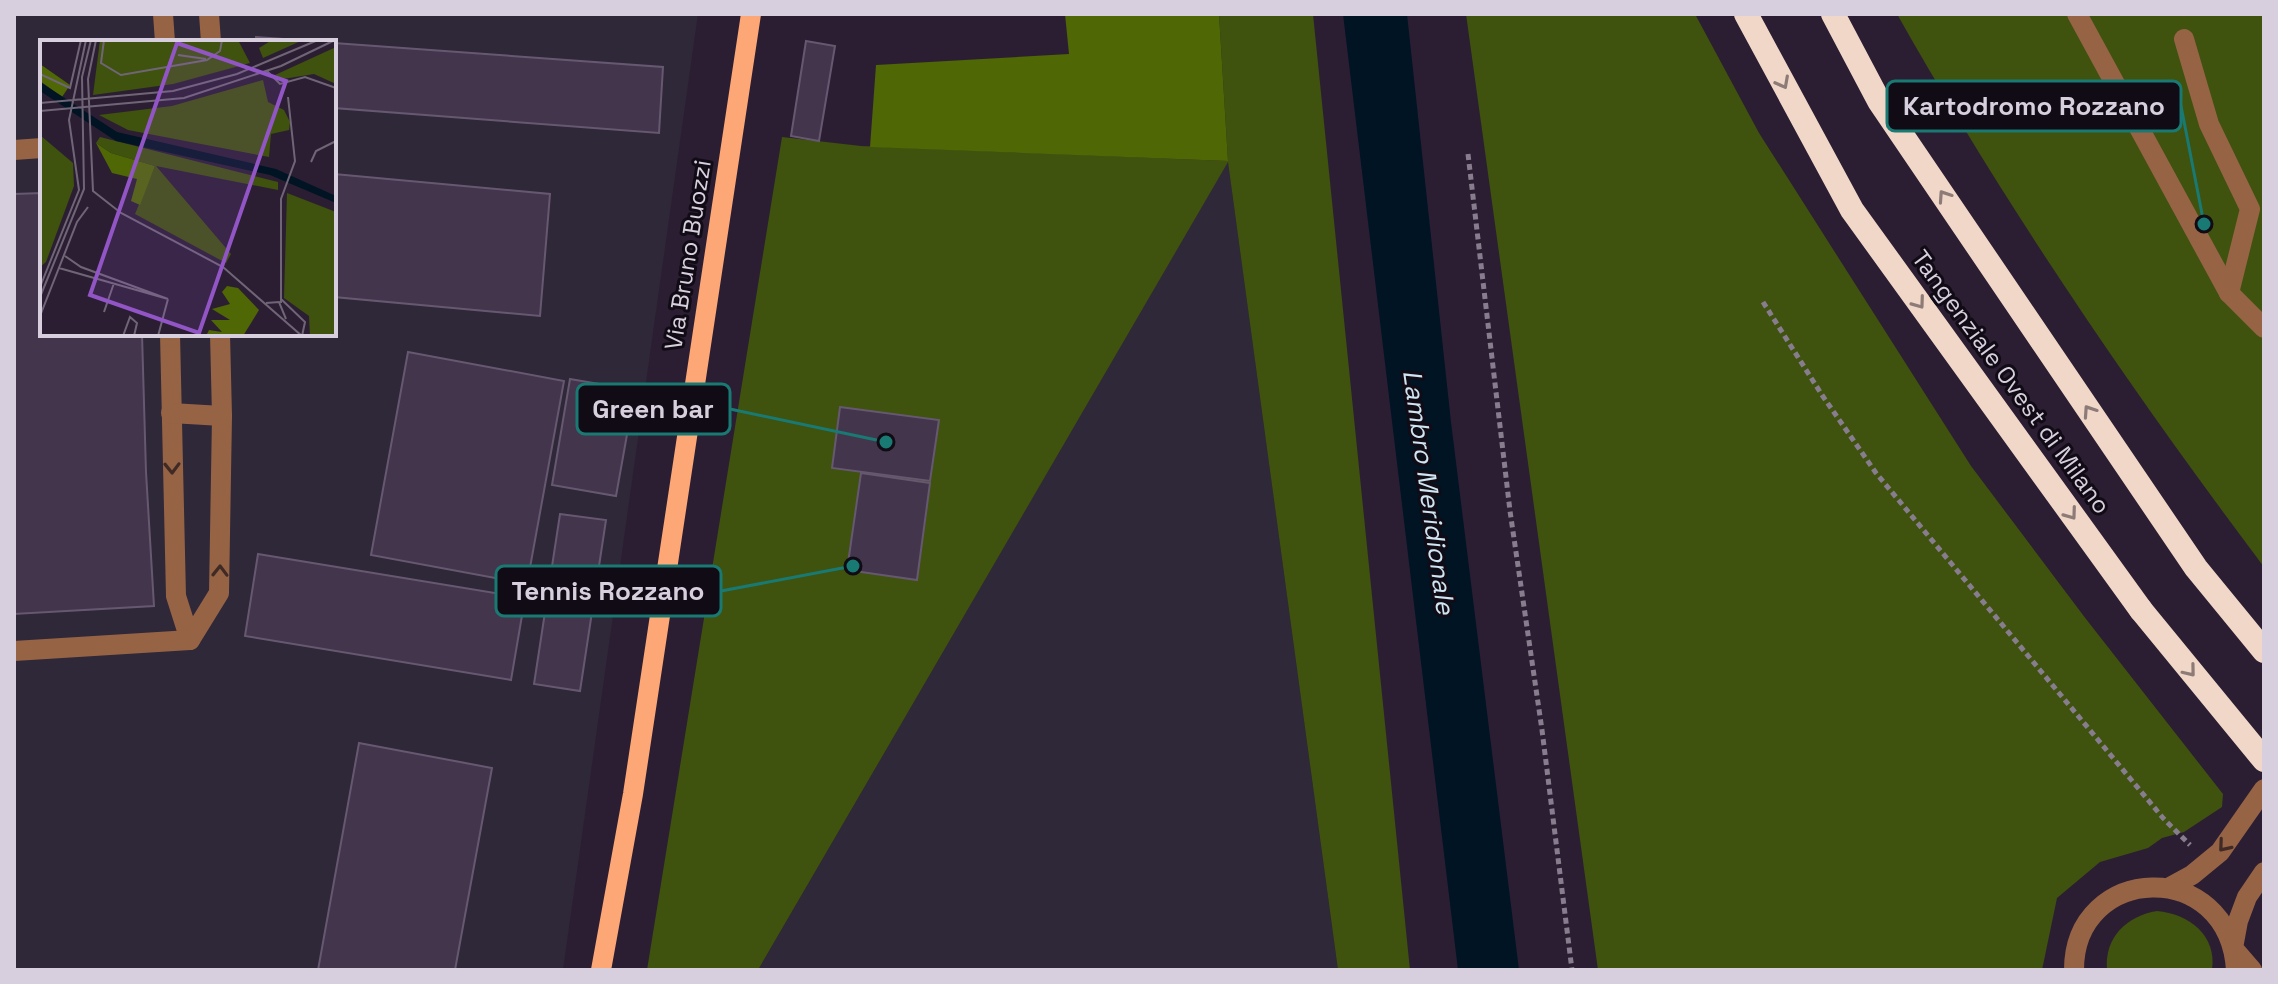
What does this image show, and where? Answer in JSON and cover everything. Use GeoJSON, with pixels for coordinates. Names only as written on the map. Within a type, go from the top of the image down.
{"type":"FeatureCollection","features":[{"type":"Feature","properties":{"kind":"highway","name":"Tangenziale Ovest di Milano"},"geometry":{"type":"LineString","coordinates":[[1746,14],[1852,210],[2141,610],[2264,760]]}},
{"type":"Feature","properties":{"kind":"highway","name":"Tangenziale Ovest di Milano"},"geometry":{"type":"LineString","coordinates":[[1833,14],[1879,101],[2196,568],[2264,651]]}},
{"type":"Feature","properties":{"kind":"main road","name":"Via Bruno Buozzi"},"geometry":{"type":"LineString","coordinates":[[601,970],[633,794],[750,16]]}},
{"type":"Feature","properties":{"kind":"street"},"geometry":{"type":"LineString","coordinates":[[163,14],[165,40]]}},
{"type":"Feature","properties":{"kind":"street"},"geometry":{"type":"LineString","coordinates":[[209,14],[211,40]]}},
{"type":"Feature","properties":{"kind":"street"},"geometry":{"type":"LineString","coordinates":[[2077,14],[2229,293],[2264,328]]}},
{"type":"Feature","properties":{"kind":"street"},"geometry":{"type":"LineString","coordinates":[[2184,39],[2209,124],[2250,209],[2229,293]]}},
{"type":"Feature","properties":{"kind":"street"},"geometry":{"type":"LineString","coordinates":[[14,150],[40,148]]}},
{"type":"Feature","properties":{"kind":"street"},"geometry":{"type":"LineString","coordinates":[[170,336],[176,596],[190,640]]}},
{"type":"Feature","properties":{"kind":"street"},"geometry":{"type":"LineString","coordinates":[[190,640],[219,593],[220,336]]}},
{"type":"Feature","properties":{"kind":"street"},"geometry":{"type":"LineString","coordinates":[[171,413],[222,416]]}},
{"type":"Feature","properties":{"kind":"street"},"geometry":{"type":"LineString","coordinates":[[14,651],[190,640]]}},
{"type":"Feature","properties":{"kind":"street"},"geometry":{"type":"LineString","coordinates":[[2170,887],[2192,875],[2220,852],[2264,789]]}},
{"type":"Feature","properties":{"kind":"street"},"geometry":{"type":"LineString","coordinates":[[2233,948],[2247,897],[2264,872]]}},
{"type":"Feature","properties":{"kind":"street"},"geometry":{"type":"LineString","coordinates":[[2074,970],[2079,939],[2093,915],[2114,897],[2141,887],[2170,887],[2198,899],[2221,920],[2233,948],[2236,970]]}},
{"type":"Feature","properties":{"kind":"street"},"geometry":{"type":"LineString","coordinates":[[2233,948],[2252,970]]}},
{"type":"Feature","properties":{"kind":"path"},"geometry":{"type":"LineString","coordinates":[[1468,154],[1510,511],[1572,970]]}},
{"type":"Feature","properties":{"kind":"path"},"geometry":{"type":"LineString","coordinates":[[1763,302],[1876,473],[2163,818],[2208,862]]}},
{"type":"Feature","properties":{"kind":"shaded area"},"geometry":{"type":"Polygon","coordinates":[[[14,14],[698,14],[563,970],[14,970],[14,14]]]}},
{"type":"Feature","properties":{"kind":"shaded area"},"geometry":{"type":"Polygon","coordinates":[[[1228,161],[1338,970],[758,970],[1228,161]]]}},
{"type":"Feature","properties":{"kind":"green space"},"geometry":{"type":"Polygon","coordinates":[[[1065,14],[1219,14],[1228,161],[870,147],[876,65],[1069,54],[1065,14]]]}},
{"type":"Feature","properties":{"kind":"green space"},"geometry":{"type":"Polygon","coordinates":[[[1219,14],[1313,14],[1410,970],[1338,970],[1228,162],[758,970],[647,970],[782,137],[861,146],[1228,161],[1219,14]]]}},
{"type":"Feature","properties":{"kind":"green space"},"geometry":{"type":"Polygon","coordinates":[[[1466,14],[1695,14],[1759,133],[1971,466],[2223,794],[2222,807],[2184,832],[2162,838],[2148,848],[2100,862],[2057,898],[2042,970],[1598,970],[1466,14]]]}},
{"type":"Feature","properties":{"kind":"green space"},"geometry":{"type":"Polygon","coordinates":[[[1897,14],[2264,14],[2264,567],[2118,365],[2026,227],[1897,14]]]}},
{"type":"Feature","properties":{"kind":"green space"},"geometry":{"type":"Polygon","coordinates":[[[2157,911],[2180,917],[2198,928],[2210,946],[2212,970],[2107,970],[2109,948],[2120,930],[2136,918],[2157,911]]]}},
{"type":"Feature","properties":{"kind":"water","name":"Lambro Meridionale"},"geometry":{"type":"Polygon","coordinates":[[[1343,14],[1407,14],[1451,422],[1519,970],[1458,970],[1343,14]]]}},
{"type":"Feature","properties":{"kind":"building"},"geometry":{"type":"Polygon","coordinates":[[[256,37],[297,40],[256,40],[256,37]]]}},
{"type":"Feature","properties":{"kind":"building"},"geometry":{"type":"Polygon","coordinates":[[[806,41],[835,46],[819,141],[791,136],[806,41]]]}},
{"type":"Feature","properties":{"kind":"building"},"geometry":{"type":"Polygon","coordinates":[[[336,43],[663,67],[659,133],[336,108],[336,43]]]}},
{"type":"Feature","properties":{"kind":"building"},"geometry":{"type":"Polygon","coordinates":[[[336,174],[550,194],[540,316],[336,297],[336,174]]]}},
{"type":"Feature","properties":{"kind":"building"},"geometry":{"type":"Polygon","coordinates":[[[40,193],[40,336],[142,336],[154,606],[14,614],[14,194],[40,193]]]}},
{"type":"Feature","properties":{"kind":"building"},"geometry":{"type":"Polygon","coordinates":[[[408,352],[564,381],[527,584],[371,555],[408,352]]]}},
{"type":"Feature","properties":{"kind":"building"},"geometry":{"type":"Polygon","coordinates":[[[570,379],[635,390],[616,496],[552,485],[570,379]]]}},
{"type":"Feature","properties":{"kind":"building"},"geometry":{"type":"Polygon","coordinates":[[[840,407],[939,420],[930,481],[832,468],[840,407]]]}},
{"type":"Feature","properties":{"kind":"building"},"geometry":{"type":"Polygon","coordinates":[[[861,473],[930,483],[917,580],[847,570],[861,473]]]}},
{"type":"Feature","properties":{"kind":"building"},"geometry":{"type":"Polygon","coordinates":[[[560,514],[606,520],[580,691],[534,684],[560,514]]]}},
{"type":"Feature","properties":{"kind":"building"},"geometry":{"type":"Polygon","coordinates":[[[258,554],[525,598],[511,680],[245,636],[258,554]]]}},
{"type":"Feature","properties":{"kind":"building"},"geometry":{"type":"Polygon","coordinates":[[[359,743],[492,768],[455,970],[318,970],[359,743]]]}},
{"type":"Feature","properties":{"kind":"place","name":"Kartodromo Rozzano"},"geometry":{"type":"Point","coordinates":[2204,224]}},
{"type":"Feature","properties":{"kind":"place","name":"Green bar"},"geometry":{"type":"Point","coordinates":[886,442]}},
{"type":"Feature","properties":{"kind":"place","name":"Tennis Rozzano"},"geometry":{"type":"Point","coordinates":[853,566]}}]}
